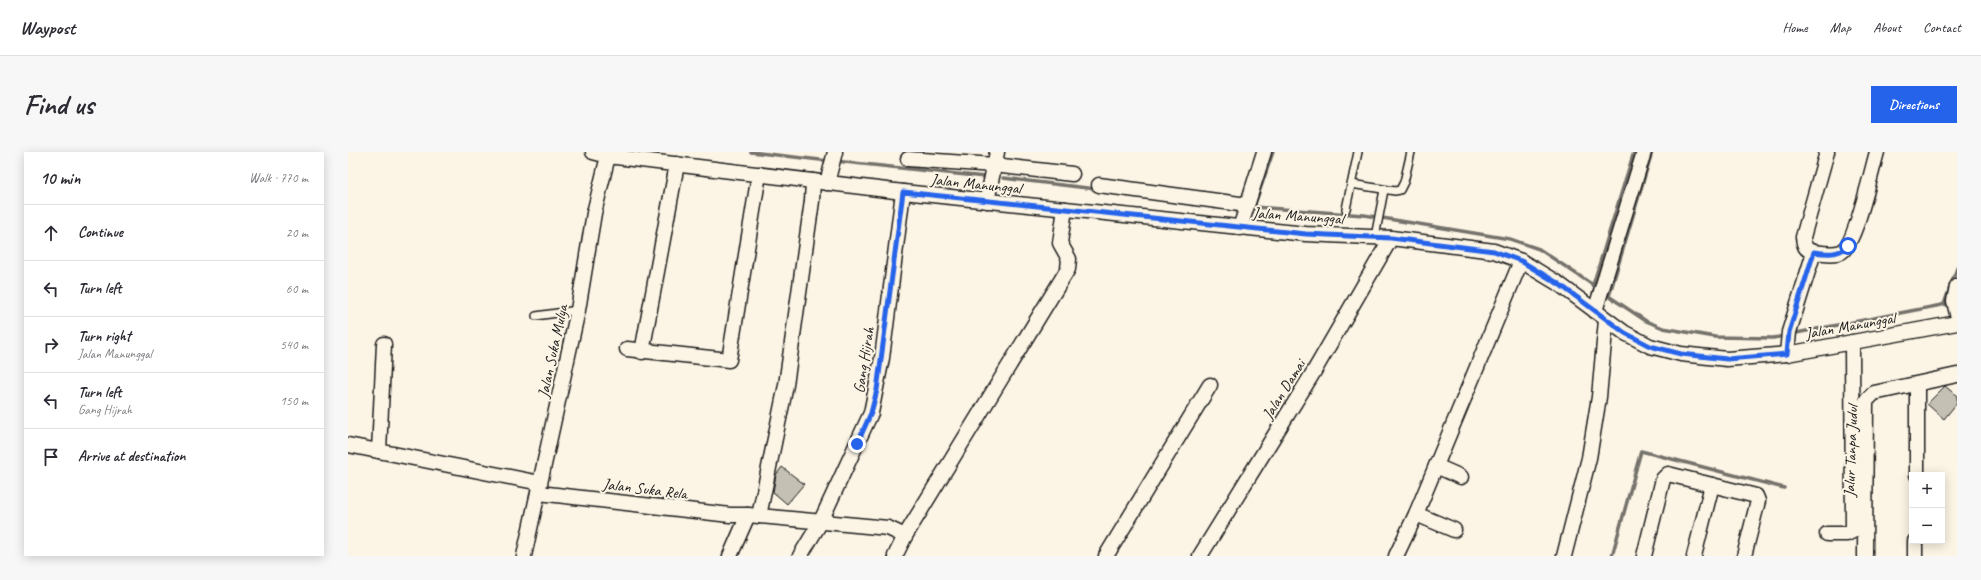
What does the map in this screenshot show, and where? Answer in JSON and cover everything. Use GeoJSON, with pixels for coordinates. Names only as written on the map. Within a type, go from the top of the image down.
{"type":"FeatureCollection","features":[{"type":"Feature","properties":{"kind":"street","name":"Jalan Manunggal"},"geometry":{"type":"LineString","coordinates":[[593,152],[903,192],[1241,226],[1306,234],[1376,235],[1494,251],[1521,261],[1559,284],[1599,313],[1650,346],[1681,354],[1727,359],[1852,342],[1957,323]]}},
{"type":"Feature","properties":{"kind":"street"},"geometry":{"type":"LineString","coordinates":[[827,183],[835,152]]}},
{"type":"Feature","properties":{"kind":"street"},"geometry":{"type":"LineString","coordinates":[[1241,226],[1264,152]]}},
{"type":"Feature","properties":{"kind":"street"},"geometry":{"type":"LineString","coordinates":[[1564,556],[1589,458],[1599,397],[1599,313],[1604,281],[1644,152]]}},
{"type":"Feature","properties":{"kind":"street"},"geometry":{"type":"LineString","coordinates":[[1827,152],[1803,237],[1804,246],[1807,250],[1827,254],[1842,252],[1848,246],[1856,226],[1877,152]]}},
{"type":"Feature","properties":{"kind":"street","name":"Jalan Suka Mulya"},"geometry":{"type":"LineString","coordinates":[[524,556],[578,310],[594,213],[608,154]]}},
{"type":"Feature","properties":{"kind":"street"},"geometry":{"type":"LineString","coordinates":[[908,159],[995,162],[1072,174]]}},
{"type":"Feature","properties":{"kind":"street"},"geometry":{"type":"LineString","coordinates":[[987,201],[995,162]]}},
{"type":"Feature","properties":{"kind":"street"},"geometry":{"type":"LineString","coordinates":[[642,352],[677,164]]}},
{"type":"Feature","properties":{"kind":"street"},"geometry":{"type":"LineString","coordinates":[[627,349],[642,352],[729,360],[759,174]]}},
{"type":"Feature","properties":{"kind":"street"},"geometry":{"type":"LineString","coordinates":[[730,556],[754,516],[786,385],[812,200],[813,181]]}},
{"type":"Feature","properties":{"kind":"street"},"geometry":{"type":"LineString","coordinates":[[1099,185],[1247,205]]}},
{"type":"Feature","properties":{"kind":"street","name":"Gang Hijrah"},"geometry":{"type":"LineString","coordinates":[[800,556],[820,523],[871,413],[877,390],[903,192]]}},
{"type":"Feature","properties":{"kind":"street"},"geometry":{"type":"LineString","coordinates":[[895,556],[905,536],[1068,270],[1069,259],[1060,243],[1066,209]]}},
{"type":"Feature","properties":{"kind":"street","name":"Jalan Damai"},"geometry":{"type":"LineString","coordinates":[[1200,556],[1313,373],[1391,238]]}},
{"type":"Feature","properties":{"kind":"street"},"geometry":{"type":"LineString","coordinates":[[1787,351],[1789,332],[1814,252]]}},
{"type":"Feature","properties":{"kind":"street"},"geometry":{"type":"LineString","coordinates":[[1396,556],[1416,514],[1521,261]]}},
{"type":"Feature","properties":{"kind":"street"},"geometry":{"type":"LineString","coordinates":[[1956,310],[1957,286]]}},
{"type":"Feature","properties":{"kind":"street"},"geometry":{"type":"LineString","coordinates":[[1827,534],[1847,534],[1853,531],[1852,342]]}},
{"type":"Feature","properties":{"kind":"street"},"geometry":{"type":"LineString","coordinates":[[379,451],[384,344]]}},
{"type":"Feature","properties":{"kind":"street","name":"Jalur Tanpa Judul"},"geometry":{"type":"LineString","coordinates":[[1865,556],[1866,400],[1874,394],[1957,375]]}},
{"type":"Feature","properties":{"kind":"street"},"geometry":{"type":"LineString","coordinates":[[1106,556],[1210,385]]}},
{"type":"Feature","properties":{"kind":"street"},"geometry":{"type":"LineString","coordinates":[[1917,385],[1917,472]]}},
{"type":"Feature","properties":{"kind":"street","name":"Jalan Suka Rela"},"geometry":{"type":"LineString","coordinates":[[348,445],[468,470],[539,488],[730,515],[888,528],[905,536]]}},
{"type":"Feature","properties":{"kind":"street"},"geometry":{"type":"LineString","coordinates":[[1436,466],[1461,477]]}},
{"type":"Feature","properties":{"kind":"street"},"geometry":{"type":"LineString","coordinates":[[1644,556],[1666,475],[1753,494],[1757,498],[1744,556]]}},
{"type":"Feature","properties":{"kind":"street"},"geometry":{"type":"LineString","coordinates":[[1694,556],[1712,485]]}},
{"type":"Feature","properties":{"kind":"street"},"geometry":{"type":"LineString","coordinates":[[1416,514],[1454,530]]}},
{"type":"Feature","properties":{"kind":"street"},"geometry":{"type":"LineString","coordinates":[[1915,544],[1915,556]]}},
{"type":"Feature","properties":{"kind":"lane"},"geometry":{"type":"LineString","coordinates":[[1346,209],[1358,152]]}},
{"type":"Feature","properties":{"kind":"lane"},"geometry":{"type":"LineString","coordinates":[[1351,184],[1384,190],[1400,190],[1404,182],[1411,152]]}},
{"type":"Feature","properties":{"kind":"lane"},"geometry":{"type":"LineString","coordinates":[[1376,235],[1384,190]]}},
{"type":"Feature","properties":{"kind":"lane"},"geometry":{"type":"LineString","coordinates":[[536,316],[578,310]]}},
{"type":"Feature","properties":{"kind":"building"},"geometry":{"type":"Polygon","coordinates":[[[1945,386],[1957,396],[1957,403],[1944,419],[1927,404],[1945,386]]]}},
{"type":"Feature","properties":{"kind":"building"},"geometry":{"type":"Polygon","coordinates":[[[782,467],[804,484],[787,504],[773,492],[776,475],[782,467]]]}},
{"type":"Feature","properties":{"kind":"waterway"},"geometry":{"type":"LineString","coordinates":[[751,152],[829,161]]}},
{"type":"Feature","properties":{"kind":"waterway"},"geometry":{"type":"LineString","coordinates":[[1273,152],[1254,207],[1364,215],[1510,239],[1539,249],[1599,289]]}},
{"type":"Feature","properties":{"kind":"waterway"},"geometry":{"type":"LineString","coordinates":[[1593,285],[1634,152]]}},
{"type":"Feature","properties":{"kind":"waterway"},"geometry":{"type":"LineString","coordinates":[[1609,296],[1652,152]]}},
{"type":"Feature","properties":{"kind":"waterway"},"geometry":{"type":"LineString","coordinates":[[835,161],[985,177]]}},
{"type":"Feature","properties":{"kind":"waterway"},"geometry":{"type":"LineString","coordinates":[[1003,178],[1096,189]]}},
{"type":"Feature","properties":{"kind":"waterway"},"geometry":{"type":"LineString","coordinates":[[1944,304],[1957,268]]}},
{"type":"Feature","properties":{"kind":"waterway"},"geometry":{"type":"LineString","coordinates":[[1604,293],[1646,321],[1663,328],[1715,337],[1773,338],[1785,336]]}},
{"type":"Feature","properties":{"kind":"waterway"},"geometry":{"type":"LineString","coordinates":[[1791,334],[1952,303]]}},
{"type":"Feature","properties":{"kind":"waterway"},"geometry":{"type":"LineString","coordinates":[[1612,556],[1641,451],[1784,488]]}},
{"type":"Feature","properties":{"kind":"route"},"geometry":{"type":"LineString","coordinates":[[857,444],[871,413],[877,390],[903,192],[1240,228],[1306,234],[1391,238],[1467,246],[1494,251],[1521,261],[1559,284],[1625,333],[1650,346],[1681,354],[1727,359],[1787,354],[1789,332],[1814,252],[1827,254],[1842,252],[1848,246]]}}]}
